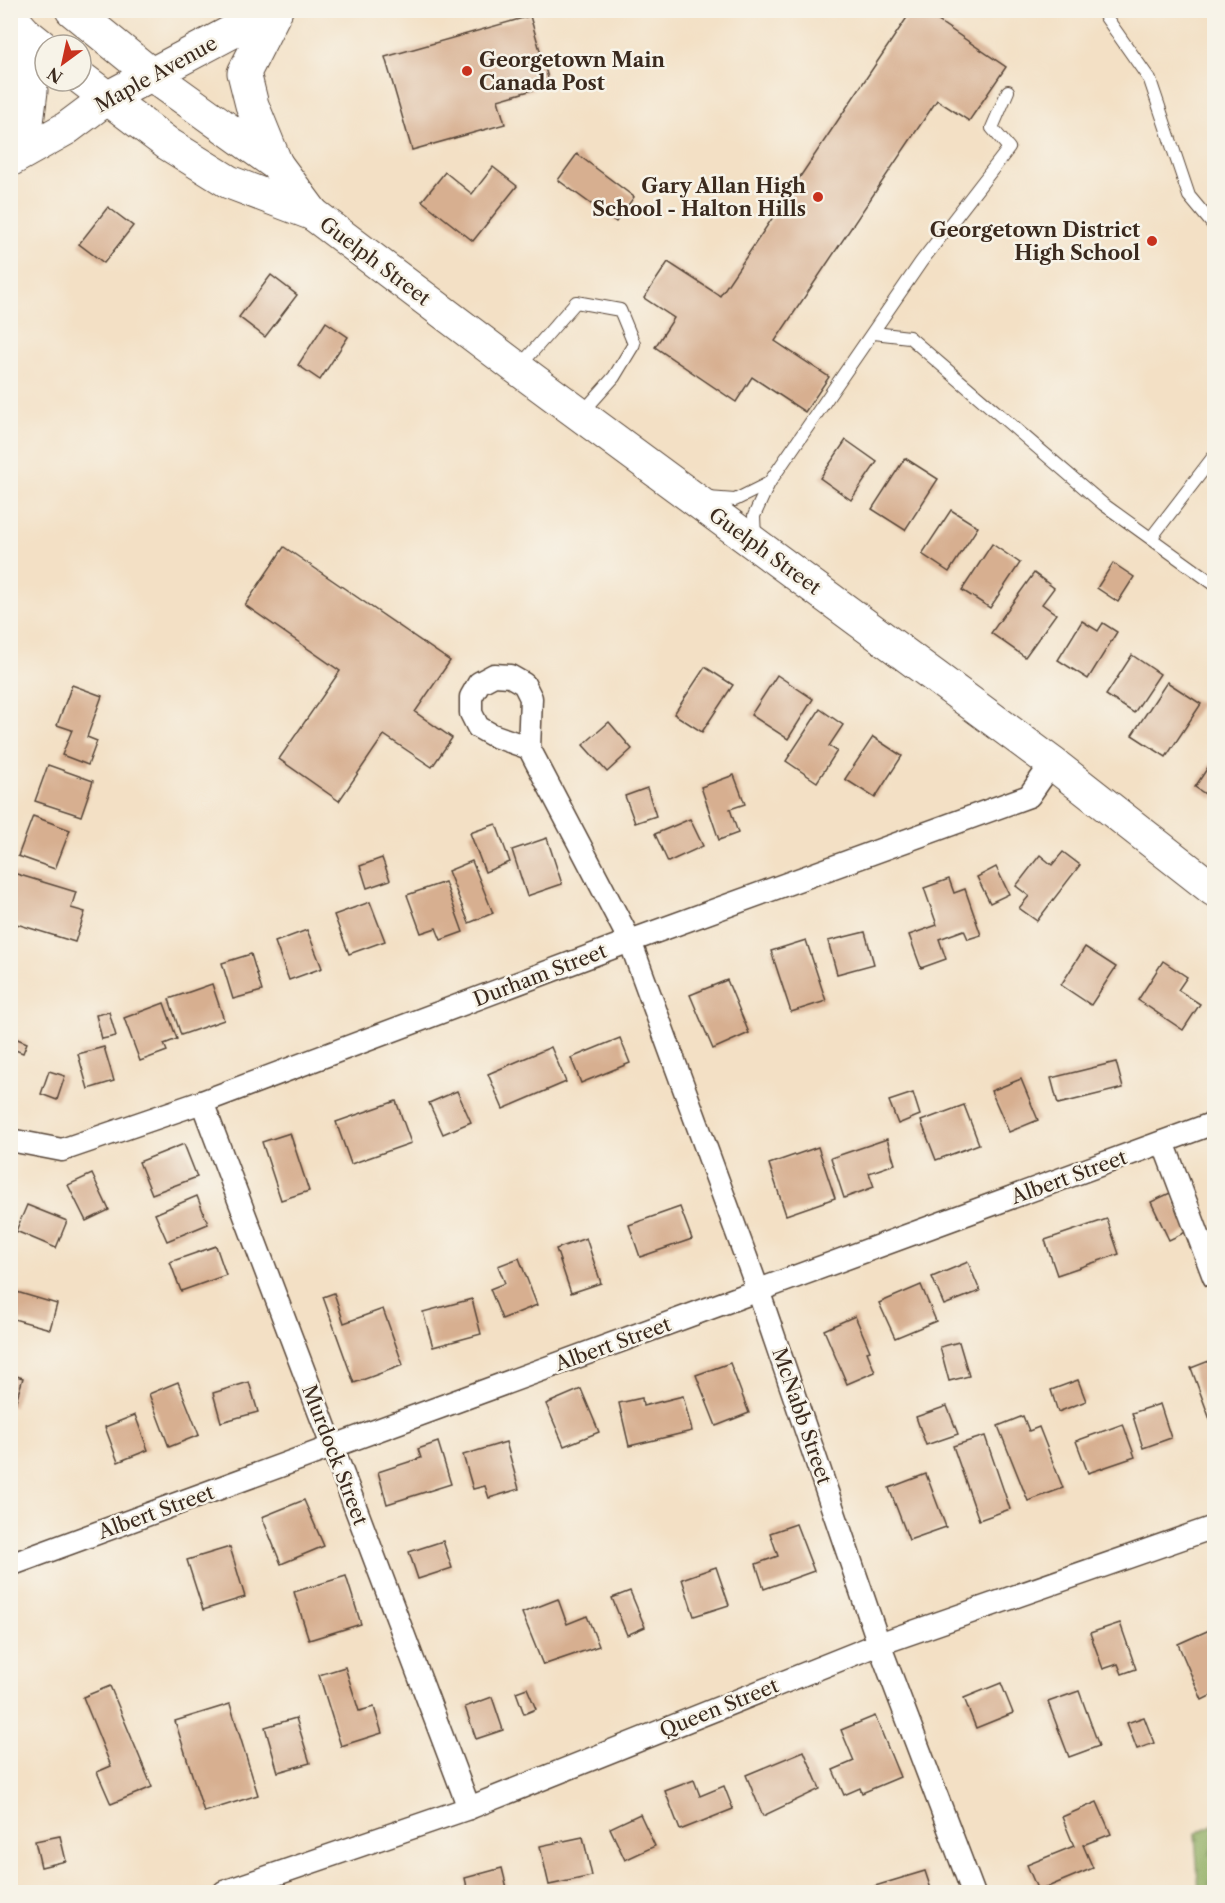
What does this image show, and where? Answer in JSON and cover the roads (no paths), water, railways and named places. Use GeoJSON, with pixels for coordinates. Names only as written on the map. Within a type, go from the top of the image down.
{"type":"FeatureCollection","features":[{"type":"Feature","properties":{"kind":"main road","name":"Guelph Street"},"geometry":{"type":"LineString","coordinates":[[72,10],[152,75],[276,164],[313,214]]}},
{"type":"Feature","properties":{"kind":"main road","name":"Maple Avenue"},"geometry":{"type":"LineString","coordinates":[[10,160],[67,128],[107,98],[274,10]]}},
{"type":"Feature","properties":{"kind":"main road"},"geometry":{"type":"LineString","coordinates":[[274,10],[244,73],[252,105],[276,164]]}},
{"type":"Feature","properties":{"kind":"main road"},"geometry":{"type":"LineString","coordinates":[[10,154],[27,123],[31,91],[27,33]]}},
{"type":"Feature","properties":{"kind":"main road","name":"Guelph Street"},"geometry":{"type":"LineString","coordinates":[[93,87],[168,144],[229,182],[313,214],[517,368],[1052,763],[1215,890]]}},
{"type":"Feature","properties":{"kind":"street","name":"McNabb Street"},"geometry":{"type":"LineString","coordinates":[[529,748],[630,941],[758,1290],[879,1644],[973,1893]]}},
{"type":"Feature","properties":{"kind":"street","name":"Durham Street"},"geometry":{"type":"LineString","coordinates":[[10,1140],[62,1150],[202,1102],[630,941],[1029,796],[1052,763]]}},
{"type":"Feature","properties":{"kind":"street","name":"Murdock Street"},"geometry":{"type":"LineString","coordinates":[[202,1102],[469,1808]]}},
{"type":"Feature","properties":{"kind":"street","name":"Albert Street"},"geometry":{"type":"LineString","coordinates":[[10,1565],[1215,1124]]}},
{"type":"Feature","properties":{"kind":"street"},"geometry":{"type":"LineString","coordinates":[[1163,1142],[1215,1278]]}},
{"type":"Feature","properties":{"kind":"street","name":"Queen Street"},"geometry":{"type":"LineString","coordinates":[[224,1893],[469,1808],[879,1644],[1215,1527]]}},
{"type":"Feature","properties":{"kind":"lane"},"geometry":{"type":"LineString","coordinates":[[1101,10],[1150,80],[1189,196],[1215,226]]}},
{"type":"Feature","properties":{"kind":"lane"},"geometry":{"type":"LineString","coordinates":[[755,544],[754,516],[769,483],[921,262],[1009,148],[992,128],[1008,91]]}},
{"type":"Feature","properties":{"kind":"lane"},"geometry":{"type":"LineString","coordinates":[[517,368],[576,302],[620,310],[634,344],[614,377],[581,414]]}},
{"type":"Feature","properties":{"kind":"lane"},"geometry":{"type":"LineString","coordinates":[[874,333],[909,337],[1103,504],[1215,584]]}},
{"type":"Feature","properties":{"kind":"lane"},"geometry":{"type":"LineString","coordinates":[[1151,538],[1215,456]]}},
{"type":"Feature","properties":{"kind":"lane"},"geometry":{"type":"LineString","coordinates":[[693,498],[735,500],[769,483]]}},
{"type":"Feature","properties":{"kind":"place","name":"Georgetown Main Canada Post"},"geometry":{"type":"Point","coordinates":[467,71]}},
{"type":"Feature","properties":{"kind":"place","name":"Gary Allan High School - Halton Hills"},"geometry":{"type":"Point","coordinates":[818,197]}},
{"type":"Feature","properties":{"kind":"place","name":"Georgetown District High School"},"geometry":{"type":"Point","coordinates":[1152,241]}}]}
